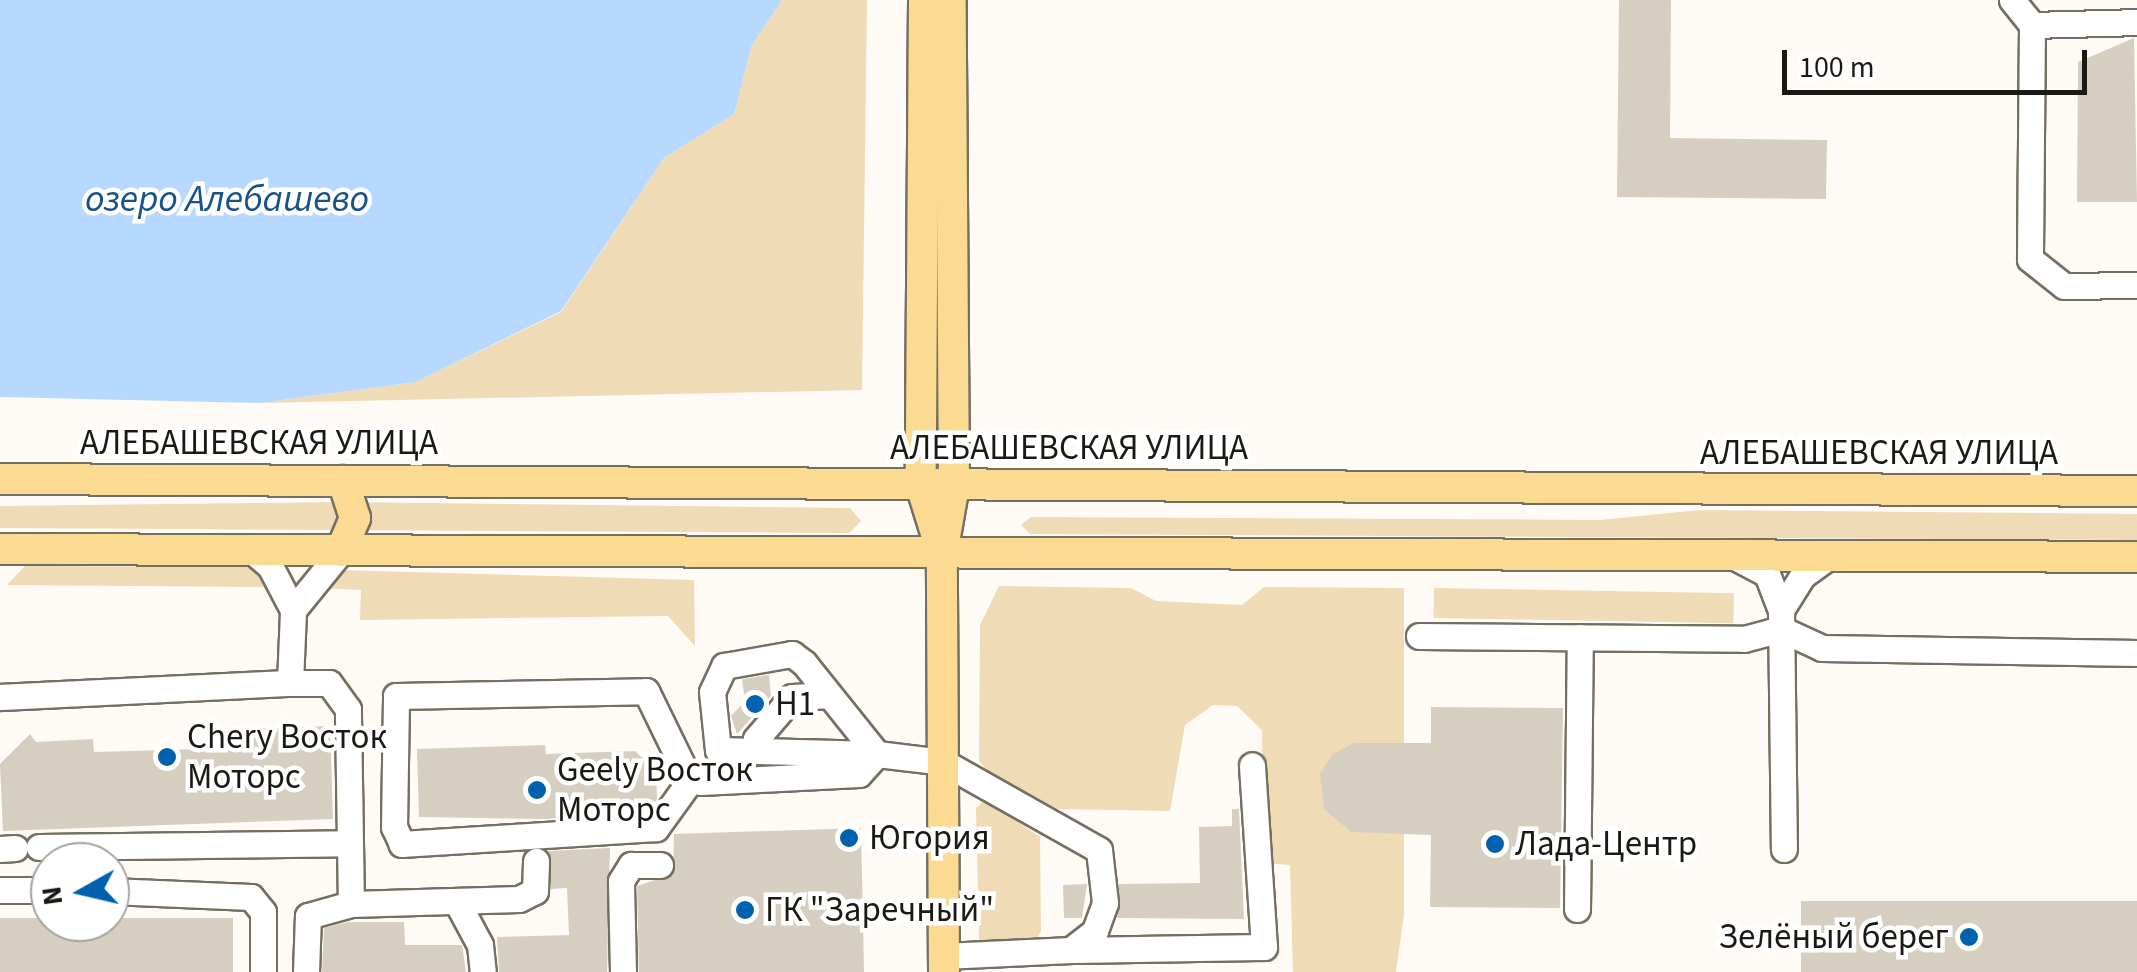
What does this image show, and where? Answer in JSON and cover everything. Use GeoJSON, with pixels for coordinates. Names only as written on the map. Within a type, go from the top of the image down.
{"type":"FeatureCollection","features":[{"type":"Feature","properties":{"kind":"main road"},"geometry":{"type":"LineString","coordinates":[[924,0],[921,484],[942,554]]}},
{"type":"Feature","properties":{"kind":"main road"},"geometry":{"type":"LineString","coordinates":[[944,964],[942,554],[954,485],[952,0]]}},
{"type":"Feature","properties":{"kind":"main road","name":"АЛЕБАШЕВСКАЯ УЛИЦА"},"geometry":{"type":"LineString","coordinates":[[0,479],[2137,492]]}},
{"type":"Feature","properties":{"kind":"main road"},"geometry":{"type":"LineString","coordinates":[[341,551],[356,518],[343,481]]}},
{"type":"Feature","properties":{"kind":"main road"},"geometry":{"type":"LineString","coordinates":[[0,549],[2137,557]]}},
{"type":"Feature","properties":{"kind":"lane"},"geometry":{"type":"LineString","coordinates":[[2012,0],[2032,25],[2030,258],[2064,286],[2137,285]]}},
{"type":"Feature","properties":{"kind":"lane"},"geometry":{"type":"LineString","coordinates":[[2032,25],[2137,22]]}},
{"type":"Feature","properties":{"kind":"lane"},"geometry":{"type":"LineString","coordinates":[[251,550],[270,566],[293,610],[290,683]]}},
{"type":"Feature","properties":{"kind":"lane"},"geometry":{"type":"LineString","coordinates":[[293,610],[341,551]]}},
{"type":"Feature","properties":{"kind":"lane"},"geometry":{"type":"LineString","coordinates":[[1729,554],[1766,574],[1781,620],[1784,849]]}},
{"type":"Feature","properties":{"kind":"lane"},"geometry":{"type":"LineString","coordinates":[[1419,636],[1744,639],[1781,620],[1802,576],[1831,555]]}},
{"type":"Feature","properties":{"kind":"lane"},"geometry":{"type":"LineString","coordinates":[[1781,620],[1822,648],[2137,652]]}},
{"type":"Feature","properties":{"kind":"lane"},"geometry":{"type":"LineString","coordinates":[[1577,909],[1580,636]]}},
{"type":"Feature","properties":{"kind":"lane"},"geometry":{"type":"LineString","coordinates":[[877,754],[792,654],[731,660],[712,692],[713,742],[718,750],[877,754],[943,762],[1100,850],[1105,903],[1096,931],[1071,950]]}},
{"type":"Feature","properties":{"kind":"lane"},"geometry":{"type":"LineString","coordinates":[[0,696],[329,683],[348,709],[351,904]]}},
{"type":"Feature","properties":{"kind":"lane"},"geometry":{"type":"LineString","coordinates":[[646,691],[692,778],[656,828],[402,844],[394,827],[396,696],[646,691]]}},
{"type":"Feature","properties":{"kind":"lane"},"geometry":{"type":"LineString","coordinates":[[757,750],[756,740],[792,696],[826,695]]}},
{"type":"Feature","properties":{"kind":"lane"},"geometry":{"type":"LineString","coordinates":[[692,778],[859,774],[877,754]]}},
{"type":"Feature","properties":{"kind":"lane"},"geometry":{"type":"LineString","coordinates":[[944,964],[1071,950],[1264,947],[1252,765]]}},
{"type":"Feature","properties":{"kind":"lane"},"geometry":{"type":"LineString","coordinates":[[18,848],[350,842]]}},
{"type":"Feature","properties":{"kind":"lane"},"geometry":{"type":"LineString","coordinates":[[306,972],[308,916],[351,904],[528,896],[536,861]]}},
{"type":"Feature","properties":{"kind":"lane"},"geometry":{"type":"LineString","coordinates":[[623,972],[621,880],[631,865],[660,865]]}},
{"type":"Feature","properties":{"kind":"lane"},"geometry":{"type":"LineString","coordinates":[[0,890],[30,890]]}},
{"type":"Feature","properties":{"kind":"lane"},"geometry":{"type":"LineString","coordinates":[[130,892],[250,898],[262,912],[263,972]]}},
{"type":"Feature","properties":{"kind":"lane"},"geometry":{"type":"LineString","coordinates":[[458,902],[480,945],[483,972]]}},
{"type":"Feature","properties":{"kind":"shaded area"},"geometry":{"type":"Polygon","coordinates":[[[782,0],[867,0],[862,390],[261,403],[416,382],[561,312],[664,158],[734,114],[752,45],[782,0]]]}},
{"type":"Feature","properties":{"kind":"shaded area"},"geometry":{"type":"Polygon","coordinates":[[[346,502],[850,508],[861,521],[849,533],[0,528],[0,506],[346,502]]]}},
{"type":"Feature","properties":{"kind":"shaded area"},"geometry":{"type":"Polygon","coordinates":[[[1700,510],[2137,514],[2137,540],[1030,534],[1021,525],[1031,517],[1600,520],[1700,510]]]}},
{"type":"Feature","properties":{"kind":"shaded area"},"geometry":{"type":"Polygon","coordinates":[[[25,566],[250,567],[269,587],[7,585],[25,566]]]}},
{"type":"Feature","properties":{"kind":"shaded area"},"geometry":{"type":"Polygon","coordinates":[[[337,570],[694,580],[695,646],[668,616],[360,620],[361,590],[320,588],[337,570]]]}},
{"type":"Feature","properties":{"kind":"shaded area"},"geometry":{"type":"Polygon","coordinates":[[[999,586],[1131,588],[1156,601],[1242,605],[1264,587],[1404,588],[1404,914],[1396,972],[1293,972],[1290,865],[1264,863],[1262,730],[1237,706],[1213,705],[1185,725],[1170,811],[1058,809],[987,770],[979,761],[980,625],[999,586]]]}},
{"type":"Feature","properties":{"kind":"shaded area"},"geometry":{"type":"Polygon","coordinates":[[[1434,588],[1734,593],[1733,623],[1433,618],[1434,588]]]}},
{"type":"Feature","properties":{"kind":"shaded area"},"geometry":{"type":"Polygon","coordinates":[[[985,800],[1040,837],[1041,932],[1032,944],[979,940],[976,808],[985,800]]]}},
{"type":"Feature","properties":{"kind":"water","name":"озеро Алебашево"},"geometry":{"type":"Polygon","coordinates":[[[0,0],[782,0],[752,45],[734,114],[664,158],[561,311],[416,382],[261,403],[0,397],[0,0]]]}},
{"type":"Feature","properties":{"kind":"building"},"geometry":{"type":"Polygon","coordinates":[[[1619,0],[1671,0],[1670,138],[1827,140],[1826,199],[1617,197],[1619,0]]]}},
{"type":"Feature","properties":{"kind":"building"},"geometry":{"type":"Polygon","coordinates":[[[2134,38],[2137,202],[2077,202],[2078,62],[2134,38]]]}},
{"type":"Feature","properties":{"kind":"building"},"geometry":{"type":"Polygon","coordinates":[[[769,675],[771,696],[737,734],[731,716],[745,701],[742,679],[769,675]]]}},
{"type":"Feature","properties":{"kind":"building","name":"Лада-Центр"},"geometry":{"type":"Polygon","coordinates":[[[1431,707],[1563,708],[1560,908],[1430,907],[1431,835],[1351,832],[1324,809],[1320,774],[1333,754],[1354,743],[1431,743],[1431,707]]]}},
{"type":"Feature","properties":{"kind":"building"},"geometry":{"type":"Polygon","coordinates":[[[330,726],[333,819],[3,831],[0,764],[30,734],[36,742],[93,739],[94,752],[239,748],[238,729],[330,726]]]}},
{"type":"Feature","properties":{"kind":"building","name":"Geely Восток Моторс"},"geometry":{"type":"Polygon","coordinates":[[[545,745],[546,754],[635,751],[656,771],[657,799],[650,809],[547,819],[419,817],[417,749],[545,745]]]}},
{"type":"Feature","properties":{"kind":"building"},"geometry":{"type":"Polygon","coordinates":[[[1232,809],[1239,809],[1244,919],[1117,918],[1119,884],[1200,883],[1199,827],[1232,826],[1232,809]]]}},
{"type":"Feature","properties":{"kind":"building","name":"ГК \"Заречный\""},"geometry":{"type":"Polygon","coordinates":[[[861,828],[864,972],[639,972],[637,886],[673,874],[674,834],[861,828]]]}},
{"type":"Feature","properties":{"kind":"building"},"geometry":{"type":"Polygon","coordinates":[[[610,848],[607,972],[499,972],[497,937],[569,935],[567,888],[551,889],[548,851],[610,848]]]}},
{"type":"Feature","properties":{"kind":"building"},"geometry":{"type":"Polygon","coordinates":[[[1087,884],[1082,918],[1064,918],[1063,885],[1087,884]]]}},
{"type":"Feature","properties":{"kind":"building","name":"Зелёный берег"},"geometry":{"type":"Polygon","coordinates":[[[1801,901],[2137,901],[2137,972],[1801,972],[1801,901]]]}},
{"type":"Feature","properties":{"kind":"building"},"geometry":{"type":"Polygon","coordinates":[[[0,918],[30,918],[30,942],[130,942],[130,918],[233,918],[233,972],[0,972],[0,918]]]}},
{"type":"Feature","properties":{"kind":"building"},"geometry":{"type":"Polygon","coordinates":[[[348,922],[404,922],[405,945],[462,945],[466,972],[322,972],[324,928],[348,922]]]}},
{"type":"Feature","properties":{"kind":"place","name":"Н1"},"geometry":{"type":"Point","coordinates":[755,704]}},
{"type":"Feature","properties":{"kind":"place","name":"Chery Восток Моторс"},"geometry":{"type":"Point","coordinates":[167,757]}},
{"type":"Feature","properties":{"kind":"place","name":"Geely Восток Моторс"},"geometry":{"type":"Point","coordinates":[537,790]}},
{"type":"Feature","properties":{"kind":"place","name":"Югория"},"geometry":{"type":"Point","coordinates":[849,838]}},
{"type":"Feature","properties":{"kind":"place","name":"Лада-Центр"},"geometry":{"type":"Point","coordinates":[1495,844]}},
{"type":"Feature","properties":{"kind":"place","name":"ГК \"Заречный\""},"geometry":{"type":"Point","coordinates":[745,910]}},
{"type":"Feature","properties":{"kind":"place","name":"Зелёный берег"},"geometry":{"type":"Point","coordinates":[1969,937]}}]}
